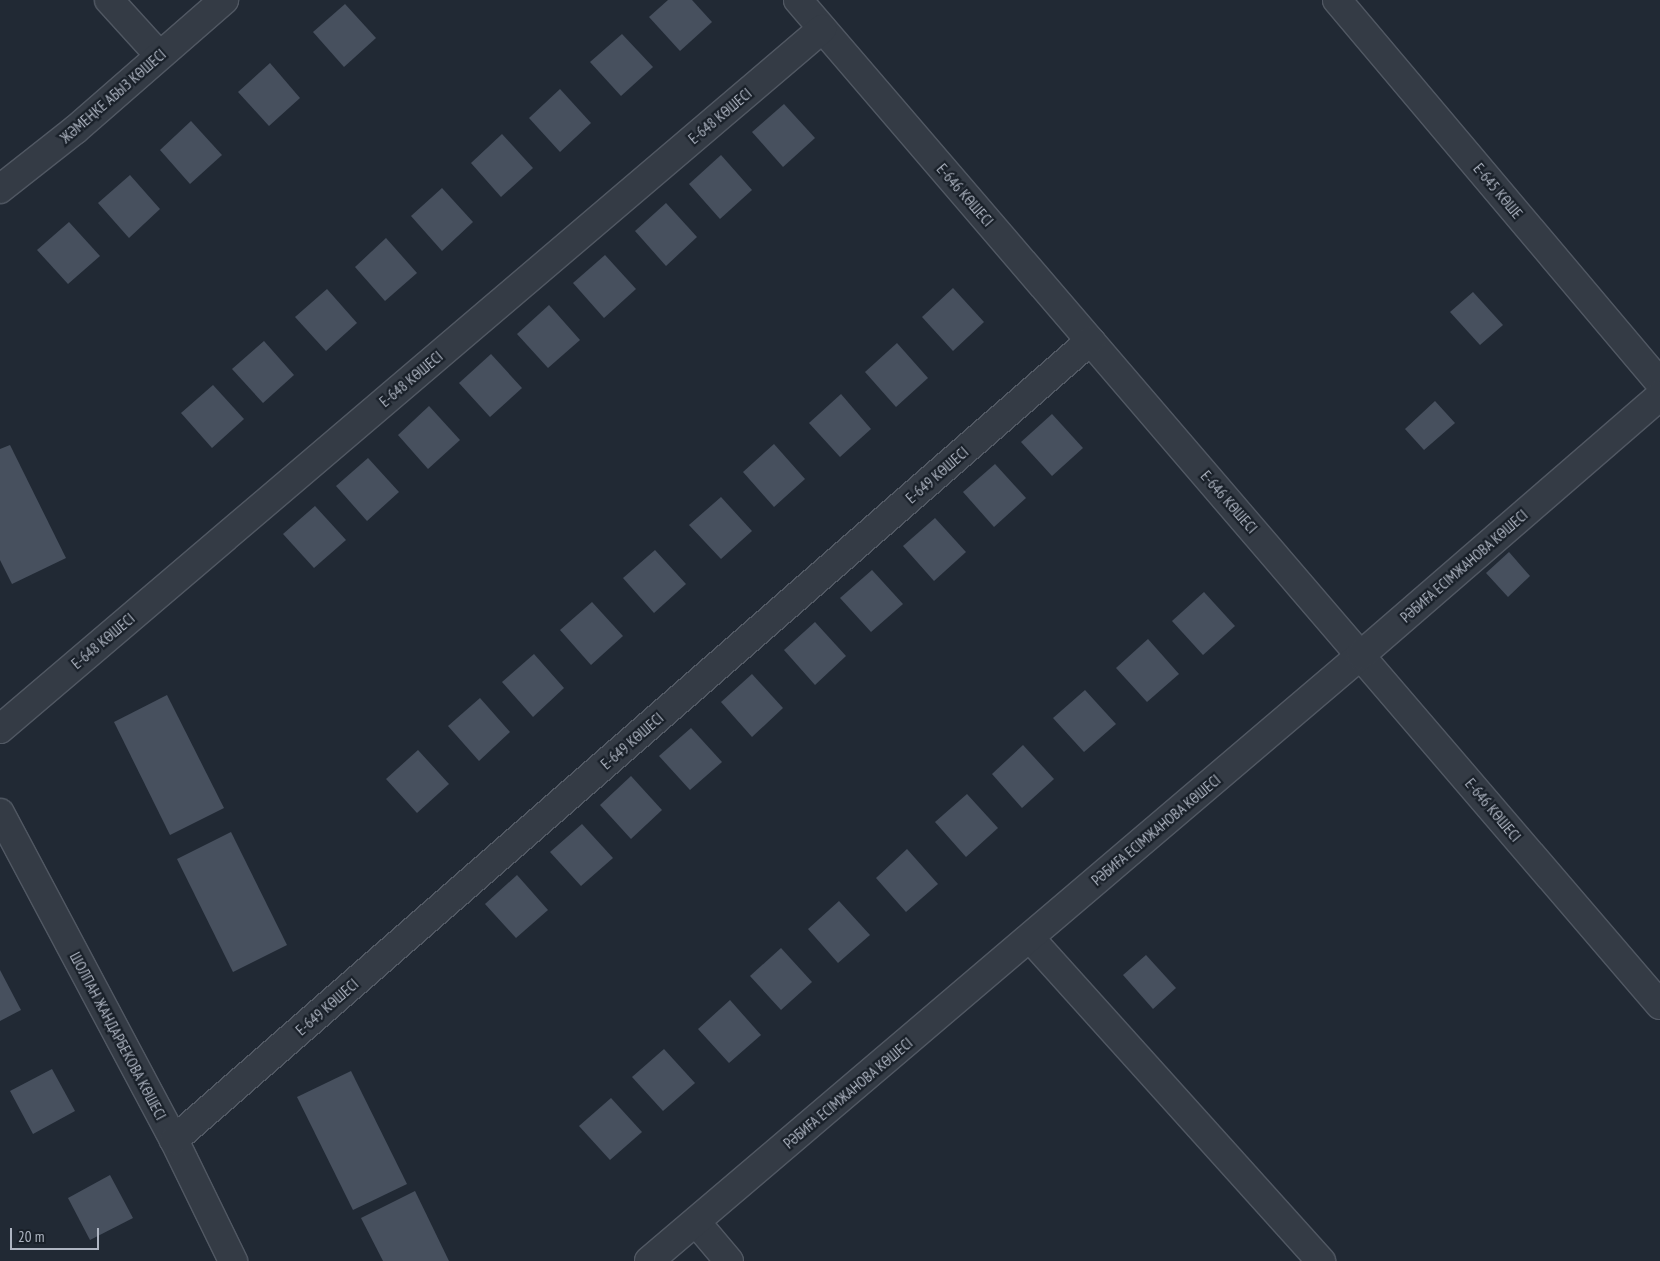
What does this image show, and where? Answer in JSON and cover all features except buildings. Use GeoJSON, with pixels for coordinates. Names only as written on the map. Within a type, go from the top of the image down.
{"type":"FeatureCollection","features":[{"type":"Feature","properties":{"kind":"street"},"geometry":{"type":"LineString","coordinates":[[109,0],[158,56]]}},
{"type":"Feature","properties":{"kind":"street","name":"ЖӘМЕҢКЕ АБЫЗ КӨШЕСІ"},"geometry":{"type":"LineString","coordinates":[[0,189],[75,130],[224,0]]}},
{"type":"Feature","properties":{"kind":"street","name":"Е-646 КӨШЕСІ"},"geometry":{"type":"LineString","coordinates":[[798,0],[1660,1005]]}},
{"type":"Feature","properties":{"kind":"street","name":"Е-645 КӨШЕ"},"geometry":{"type":"LineString","coordinates":[[1337,0],[1660,383]]}},
{"type":"Feature","properties":{"kind":"street","name":"Е-648 КӨШЕСІ"},"geometry":{"type":"LineString","coordinates":[[0,729],[822,29]]}},
{"type":"Feature","properties":{"kind":"street","name":"Е-649 КӨШЕСІ"},"geometry":{"type":"LineString","coordinates":[[174,1140],[1090,341]]}},
{"type":"Feature","properties":{"kind":"street","name":"РӘБИҒА ЕСІМЖАНОВА КӨШЕСІ"},"geometry":{"type":"LineString","coordinates":[[649,1261],[1361,655],[1660,396]]}},
{"type":"Feature","properties":{"kind":"street","name":"ШОЛПАН ЖАНДАРБЕКОВА КӨШЕСІ"},"geometry":{"type":"LineString","coordinates":[[0,812],[174,1140],[233,1261]]}},
{"type":"Feature","properties":{"kind":"street"},"geometry":{"type":"LineString","coordinates":[[1030,938],[1321,1261]]}},
{"type":"Feature","properties":{"kind":"street"},"geometry":{"type":"LineString","coordinates":[[696,1222],[730,1261]]}}]}
